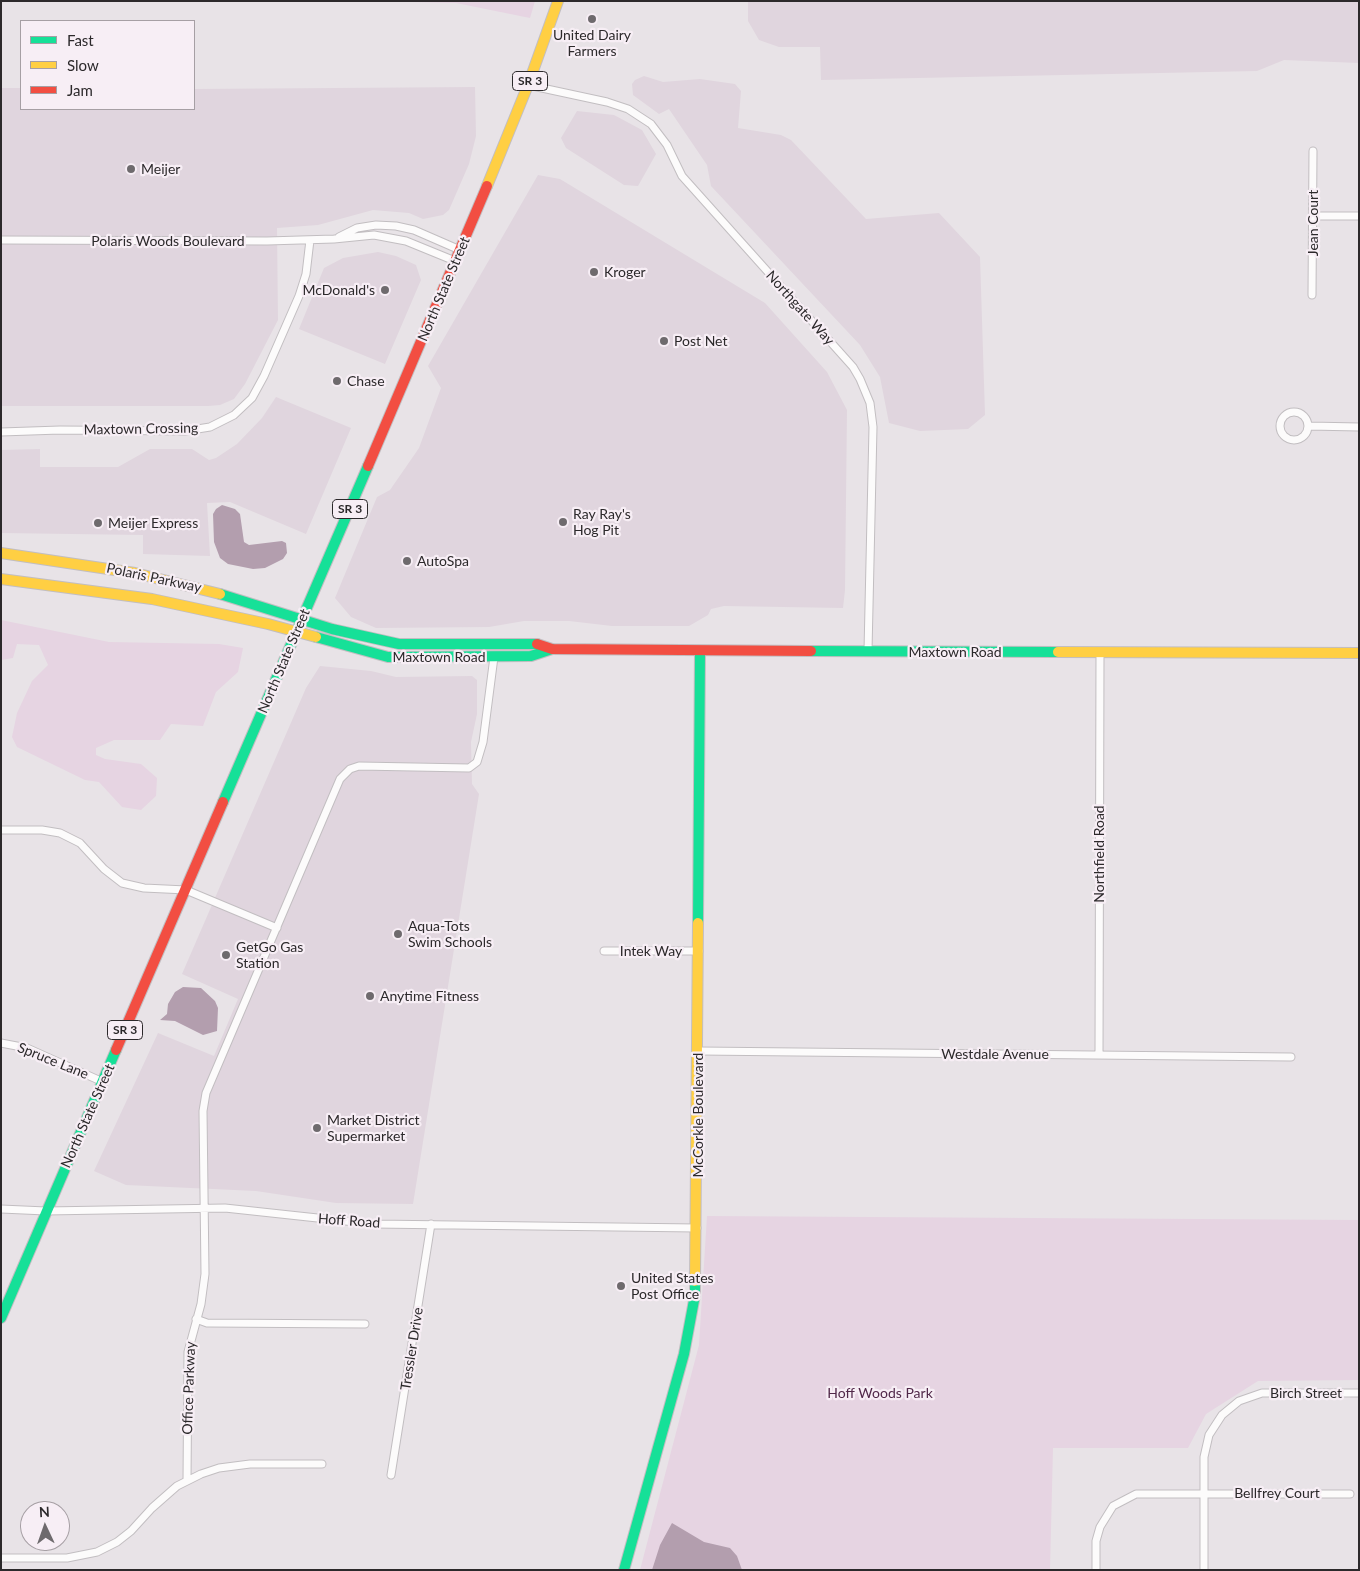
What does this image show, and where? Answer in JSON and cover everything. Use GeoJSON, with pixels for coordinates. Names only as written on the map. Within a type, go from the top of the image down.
{"type":"FeatureCollection","features":[{"type":"Feature","properties":{"kind":"main road","name":"North State Street"},"geometry":{"type":"LineString","coordinates":[[1,1318],[460,250],[528,85],[558,1]]}},
{"type":"Feature","properties":{"kind":"main road","name":"Polaris Parkway"},"geometry":{"type":"LineString","coordinates":[[1,553],[135,573],[211,590],[303,618]]}},
{"type":"Feature","properties":{"kind":"main road","name":"Polaris Parkway"},"geometry":{"type":"LineString","coordinates":[[1,579],[143,598],[297,631]]}},
{"type":"Feature","properties":{"kind":"main road","name":"Maxtown Road"},"geometry":{"type":"LineString","coordinates":[[303,618],[332,628],[399,644],[536,644],[552,649],[700,651],[1359,653]]}},
{"type":"Feature","properties":{"kind":"main road","name":"Maxtown Road"},"geometry":{"type":"LineString","coordinates":[[297,631],[322,640],[388,657],[531,656],[552,649]]}},
{"type":"Feature","properties":{"kind":"main road"},"geometry":{"type":"LineString","coordinates":[[437,658],[443,653],[492,649],[500,644]]}},
{"type":"Feature","properties":{"kind":"main road","name":"McCorkle Boulevard"},"geometry":{"type":"LineString","coordinates":[[624,1570],[692,1319],[697,1274],[700,651]]}},
{"type":"Feature","properties":{"kind":"street","name":"Northgate Way"},"geometry":{"type":"LineString","coordinates":[[528,85],[607,102],[628,109],[651,124],[667,145],[682,176],[853,367],[870,403],[872,428],[868,651]]}},
{"type":"Feature","properties":{"kind":"street","name":"Jean Court"},"geometry":{"type":"LineString","coordinates":[[1312,295],[1313,151]]}},
{"type":"Feature","properties":{"kind":"street"},"geometry":{"type":"LineString","coordinates":[[1313,216],[1359,216]]}},
{"type":"Feature","properties":{"kind":"street","name":"Polaris Woods Boulevard"},"geometry":{"type":"LineString","coordinates":[[334,239],[357,228],[376,225],[396,226],[414,230],[460,250]]}},
{"type":"Feature","properties":{"kind":"street","name":"Polaris Woods Boulevard"},"geometry":{"type":"LineString","coordinates":[[1,240],[310,240],[374,235],[406,241],[455,261]]}},
{"type":"Feature","properties":{"kind":"street","name":"Maxtown Crossing"},"geometry":{"type":"LineString","coordinates":[[1,432],[60,430],[185,431],[210,427],[228,418],[252,398],[264,376],[305,280],[310,240]]}},
{"type":"Feature","properties":{"kind":"street"},"geometry":{"type":"LineString","coordinates":[[1291,412],[1301,414],[1309,426],[1305,435],[1297,440],[1285,438],[1279,428],[1281,418],[1291,412]]}},
{"type":"Feature","properties":{"kind":"street"},"geometry":{"type":"LineString","coordinates":[[1309,426],[1359,427]]}},
{"type":"Feature","properties":{"kind":"street","name":"Northfield Road"},"geometry":{"type":"LineString","coordinates":[[1099,1055],[1100,653]]}},
{"type":"Feature","properties":{"kind":"street","name":"Office Parkway"},"geometry":{"type":"LineString","coordinates":[[187,1481],[188,1352],[201,1304],[205,1274],[203,1111],[206,1093],[340,779],[350,769],[372,766],[469,768],[477,762],[483,742],[494,657]]}},
{"type":"Feature","properties":{"kind":"street"},"geometry":{"type":"LineString","coordinates":[[1,830],[42,830],[60,833],[80,843],[104,869],[122,883],[144,888],[186,890],[277,928]]}},
{"type":"Feature","properties":{"kind":"street","name":"Intek Way"},"geometry":{"type":"LineString","coordinates":[[604,951],[698,951]]}},
{"type":"Feature","properties":{"kind":"street","name":"Spruce Lane"},"geometry":{"type":"LineString","coordinates":[[1,1043],[27,1048],[103,1082]]}},
{"type":"Feature","properties":{"kind":"street","name":"Westdale Avenue"},"geometry":{"type":"LineString","coordinates":[[698,1052],[1291,1057]]}},
{"type":"Feature","properties":{"kind":"street","name":"Hoff Road"},"geometry":{"type":"LineString","coordinates":[[1,1209],[46,1211],[204,1208],[276,1213],[344,1223],[697,1228]]}},
{"type":"Feature","properties":{"kind":"street","name":"Tressler Drive"},"geometry":{"type":"LineString","coordinates":[[391,1475],[431,1224]]}},
{"type":"Feature","properties":{"kind":"street"},"geometry":{"type":"LineString","coordinates":[[196,1319],[207,1323],[365,1324]]}},
{"type":"Feature","properties":{"kind":"street","name":"Birch Street"},"geometry":{"type":"LineString","coordinates":[[1204,1570],[1204,1457],[1209,1435],[1222,1414],[1239,1401],[1262,1393],[1359,1393]]}},
{"type":"Feature","properties":{"kind":"street"},"geometry":{"type":"LineString","coordinates":[[1,1558],[67,1558],[97,1552],[121,1540],[164,1496],[187,1481],[219,1468],[236,1465],[322,1464]]}},
{"type":"Feature","properties":{"kind":"street","name":"Bellfrey Court"},"geometry":{"type":"LineString","coordinates":[[1096,1570],[1096,1541],[1100,1527],[1108,1512],[1120,1501],[1136,1494],[1350,1494]]}},
{"type":"Feature","properties":{"kind":"shaded area"},"geometry":{"type":"Polygon","coordinates":[[[748,1],[1359,1],[1359,63],[1284,60],[1257,71],[821,80],[820,47],[779,47],[759,40],[748,21],[748,1]]]}},
{"type":"Feature","properties":{"kind":"shaded area"},"geometry":{"type":"Polygon","coordinates":[[[644,76],[663,82],[700,79],[735,84],[741,91],[738,128],[781,135],[791,140],[866,219],[939,213],[980,257],[985,415],[968,429],[920,431],[889,423],[880,377],[860,345],[711,186],[707,165],[669,109],[659,114],[633,95],[632,84],[635,80],[644,76]]]}},
{"type":"Feature","properties":{"kind":"shaded area"},"geometry":{"type":"Polygon","coordinates":[[[475,87],[476,136],[469,164],[449,210],[443,215],[423,219],[409,213],[373,210],[318,225],[277,228],[278,320],[245,384],[234,399],[220,405],[208,406],[1,406],[1,88],[20,88],[20,110],[195,110],[195,89],[475,87]]]}},
{"type":"Feature","properties":{"kind":"shaded area"},"geometry":{"type":"Polygon","coordinates":[[[577,111],[614,115],[642,130],[656,154],[638,186],[624,185],[566,148],[561,138],[577,111]]]}},
{"type":"Feature","properties":{"kind":"shaded area"},"geometry":{"type":"Polygon","coordinates":[[[538,175],[560,179],[765,303],[827,372],[847,410],[845,590],[843,608],[724,606],[711,609],[708,615],[689,626],[612,626],[569,621],[524,621],[489,627],[376,628],[351,617],[335,598],[377,497],[390,490],[419,448],[441,388],[428,366],[538,175]]]}},
{"type":"Feature","properties":{"kind":"shaded area"},"geometry":{"type":"Polygon","coordinates":[[[378,252],[396,256],[416,265],[421,280],[385,364],[299,329],[324,268],[343,258],[378,252]]]}},
{"type":"Feature","properties":{"kind":"shaded area"},"geometry":{"type":"Polygon","coordinates":[[[276,397],[351,428],[306,534],[230,502],[207,503],[210,556],[143,554],[143,535],[1,533],[1,450],[40,449],[40,467],[118,467],[150,449],[192,449],[209,460],[216,458],[237,444],[262,418],[276,397]]]}},
{"type":"Feature","properties":{"kind":"shaded area"},"geometry":{"type":"Polygon","coordinates":[[[222,505],[235,509],[240,514],[244,542],[249,545],[282,541],[286,543],[287,553],[283,559],[265,568],[253,569],[228,564],[220,558],[214,542],[213,514],[222,505]]]}},
{"type":"Feature","properties":{"kind":"shaded area"},"geometry":{"type":"Polygon","coordinates":[[[320,666],[371,671],[396,677],[472,676],[477,680],[477,714],[471,742],[472,784],[479,794],[413,1204],[336,1203],[256,1191],[126,1185],[94,1171],[158,1033],[214,1056],[238,999],[182,974],[306,688],[320,666]]]}},
{"type":"Feature","properties":{"kind":"shaded area"},"geometry":{"type":"Polygon","coordinates":[[[183,987],[201,988],[215,1001],[218,1008],[217,1031],[203,1035],[175,1021],[160,1020],[167,1014],[168,1004],[175,992],[183,987]]]}},
{"type":"Feature","properties":{"kind":"shaded area"},"geometry":{"type":"Polygon","coordinates":[[[672,1523],[704,1542],[730,1548],[737,1556],[742,1570],[652,1570],[660,1545],[672,1523]]]}},
{"type":"Feature","properties":{"kind":"green space"},"geometry":{"type":"Polygon","coordinates":[[[368,1],[535,1],[530,18],[456,3],[368,1]]]}},
{"type":"Feature","properties":{"kind":"green space"},"geometry":{"type":"Polygon","coordinates":[[[1,620],[109,642],[219,644],[243,648],[238,672],[216,692],[203,726],[171,724],[160,740],[114,740],[96,748],[96,755],[105,759],[141,764],[157,778],[156,796],[141,810],[122,807],[99,782],[85,780],[17,747],[12,737],[17,713],[32,681],[48,665],[39,645],[17,644],[13,658],[1,660],[1,620]]]}},
{"type":"Feature","properties":{"kind":"green space","name":"Hoff Woods Park"},"geometry":{"type":"Polygon","coordinates":[[[707,1216],[1359,1220],[1359,1380],[1258,1381],[1206,1414],[1188,1448],[1053,1448],[1050,1570],[640,1570],[699,1345],[707,1216]]]}},
{"type":"Feature","properties":{"kind":"traffic: fast"},"geometry":{"type":"LineString","coordinates":[[223,802],[368,466]]}},
{"type":"Feature","properties":{"kind":"traffic: fast"},"geometry":{"type":"LineString","coordinates":[[220,594],[332,629],[399,644],[537,644]]}},
{"type":"Feature","properties":{"kind":"traffic: fast"},"geometry":{"type":"LineString","coordinates":[[316,637],[388,657],[531,656],[552,649]]}},
{"type":"Feature","properties":{"kind":"traffic: fast"},"geometry":{"type":"LineString","coordinates":[[698,923],[700,651]]}},
{"type":"Feature","properties":{"kind":"traffic: fast"},"geometry":{"type":"LineString","coordinates":[[811,651],[1058,652]]}},
{"type":"Feature","properties":{"kind":"traffic: fast"},"geometry":{"type":"LineString","coordinates":[[1,1318],[116,1050]]}},
{"type":"Feature","properties":{"kind":"traffic: fast"},"geometry":{"type":"LineString","coordinates":[[624,1570],[684,1354],[695,1295],[695,1281]]}},
{"type":"Feature","properties":{"kind":"traffic: slow"},"geometry":{"type":"LineString","coordinates":[[487,186],[528,85],[558,1]]}},
{"type":"Feature","properties":{"kind":"traffic: slow"},"geometry":{"type":"LineString","coordinates":[[1,553],[135,573],[220,594]]}},
{"type":"Feature","properties":{"kind":"traffic: slow"},"geometry":{"type":"LineString","coordinates":[[1,579],[152,599],[268,624],[316,637]]}},
{"type":"Feature","properties":{"kind":"traffic: slow"},"geometry":{"type":"LineString","coordinates":[[1058,652],[1359,653]]}},
{"type":"Feature","properties":{"kind":"traffic: slow"},"geometry":{"type":"LineString","coordinates":[[695,1281],[698,923]]}},
{"type":"Feature","properties":{"kind":"traffic: jam"},"geometry":{"type":"LineString","coordinates":[[368,466],[487,186]]}},
{"type":"Feature","properties":{"kind":"traffic: jam"},"geometry":{"type":"LineString","coordinates":[[537,644],[552,649],[811,651]]}},
{"type":"Feature","properties":{"kind":"traffic: jam"},"geometry":{"type":"LineString","coordinates":[[116,1050],[223,802]]}},
{"type":"Feature","properties":{"kind":"place","name":"United Dairy Farmers"},"geometry":{"type":"Point","coordinates":[592,19]}},
{"type":"Feature","properties":{"kind":"place","name":"Meijer"},"geometry":{"type":"Point","coordinates":[131,169]}},
{"type":"Feature","properties":{"kind":"place","name":"Kroger"},"geometry":{"type":"Point","coordinates":[594,272]}},
{"type":"Feature","properties":{"kind":"place","name":"McDonald's"},"geometry":{"type":"Point","coordinates":[385,290]}},
{"type":"Feature","properties":{"kind":"place","name":"Post Net"},"geometry":{"type":"Point","coordinates":[664,341]}},
{"type":"Feature","properties":{"kind":"place","name":"Chase"},"geometry":{"type":"Point","coordinates":[337,381]}},
{"type":"Feature","properties":{"kind":"place","name":"Ray Ray's Hog Pit"},"geometry":{"type":"Point","coordinates":[563,522]}},
{"type":"Feature","properties":{"kind":"place","name":"Meijer Express"},"geometry":{"type":"Point","coordinates":[98,523]}},
{"type":"Feature","properties":{"kind":"place","name":"AutoSpa"},"geometry":{"type":"Point","coordinates":[407,561]}},
{"type":"Feature","properties":{"kind":"place","name":"Aqua-Tots Swim Schools"},"geometry":{"type":"Point","coordinates":[398,934]}},
{"type":"Feature","properties":{"kind":"place","name":"GetGo Gas Station"},"geometry":{"type":"Point","coordinates":[226,955]}},
{"type":"Feature","properties":{"kind":"place","name":"Anytime Fitness"},"geometry":{"type":"Point","coordinates":[370,996]}},
{"type":"Feature","properties":{"kind":"place","name":"Market District Supermarket"},"geometry":{"type":"Point","coordinates":[317,1128]}},
{"type":"Feature","properties":{"kind":"place","name":"United States Post Office"},"geometry":{"type":"Point","coordinates":[621,1286]}}]}
